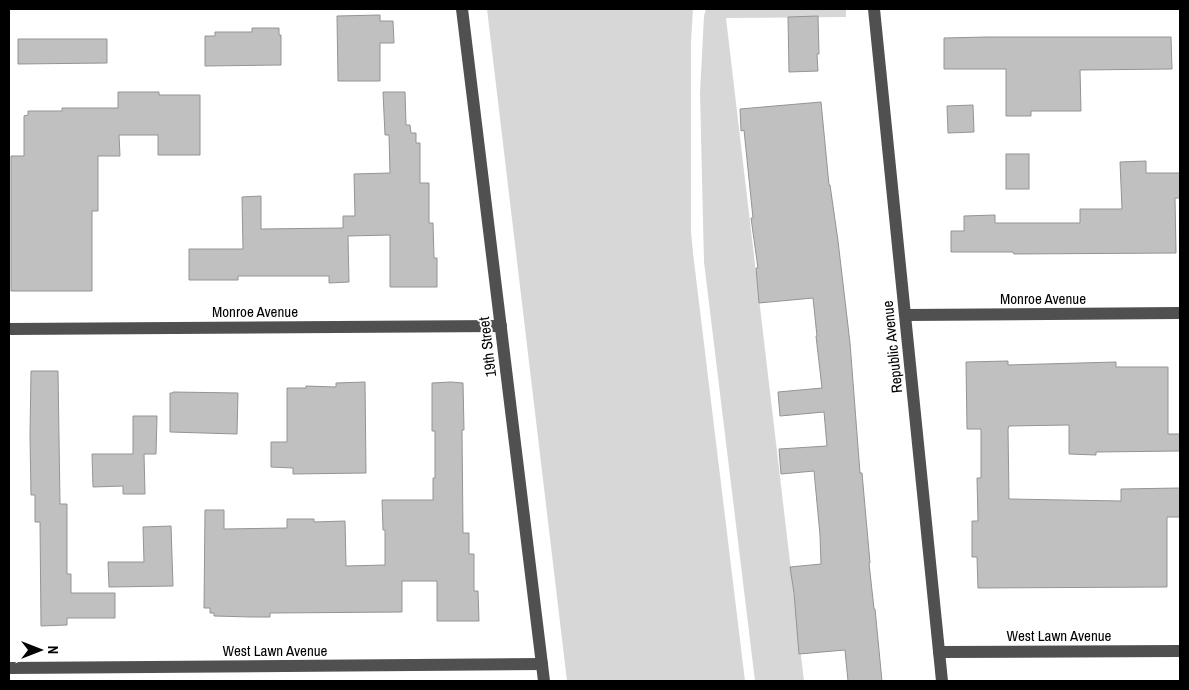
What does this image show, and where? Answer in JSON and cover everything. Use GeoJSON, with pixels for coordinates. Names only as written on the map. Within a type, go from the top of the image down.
{"type":"FeatureCollection","features":[{"type":"Feature","properties":{"kind":"street","name":"19th Street"},"geometry":{"type":"LineString","coordinates":[[462,9],[544,681]]}},
{"type":"Feature","properties":{"kind":"street","name":"Republic Avenue"},"geometry":{"type":"LineString","coordinates":[[874,9],[942,681]]}},
{"type":"Feature","properties":{"kind":"street","name":"Monroe Avenue"},"geometry":{"type":"LineString","coordinates":[[906,315],[1180,314]]}},
{"type":"Feature","properties":{"kind":"street","name":"Monroe Avenue"},"geometry":{"type":"LineString","coordinates":[[9,329],[501,326]]}},
{"type":"Feature","properties":{"kind":"street","name":"West Lawn Avenue"},"geometry":{"type":"LineString","coordinates":[[939,652],[1180,651]]}},
{"type":"Feature","properties":{"kind":"street","name":"West Lawn Avenue"},"geometry":{"type":"LineString","coordinates":[[9,668],[542,664]]}},
{"type":"Feature","properties":{"kind":"shaded area"},"geometry":{"type":"Polygon","coordinates":[[[487,9],[693,9],[691,42],[691,231],[745,681],[567,681],[487,9]]]}},
{"type":"Feature","properties":{"kind":"shaded area"},"geometry":{"type":"Polygon","coordinates":[[[706,9],[846,9],[846,17],[726,18],[804,681],[755,681],[704,262],[700,93],[706,9]]]}},
{"type":"Feature","properties":{"kind":"building"},"geometry":{"type":"Polygon","coordinates":[[[380,15],[380,21],[393,21],[394,43],[380,43],[380,81],[338,81],[337,16],[380,15]]]}},
{"type":"Feature","properties":{"kind":"building"},"geometry":{"type":"Polygon","coordinates":[[[818,16],[818,71],[789,72],[788,17],[818,16]]]}},
{"type":"Feature","properties":{"kind":"building"},"geometry":{"type":"Polygon","coordinates":[[[252,28],[279,28],[279,35],[281,35],[281,65],[205,66],[205,36],[215,36],[215,32],[252,32],[252,28]]]}},
{"type":"Feature","properties":{"kind":"building"},"geometry":{"type":"Polygon","coordinates":[[[1171,37],[1172,69],[1080,70],[1081,111],[1031,111],[1031,116],[1006,116],[1006,69],[944,69],[944,38],[1171,37]]]}},
{"type":"Feature","properties":{"kind":"building"},"geometry":{"type":"Polygon","coordinates":[[[18,39],[107,39],[107,63],[18,64],[18,39]]]}},
{"type":"Feature","properties":{"kind":"building"},"geometry":{"type":"Polygon","coordinates":[[[118,92],[200,95],[200,155],[158,155],[158,135],[119,135],[120,156],[98,156],[98,211],[92,211],[92,291],[11,291],[11,156],[24,156],[24,116],[28,115],[28,111],[62,111],[62,108],[118,108],[118,92]]]}},
{"type":"Feature","properties":{"kind":"building"},"geometry":{"type":"Polygon","coordinates":[[[383,92],[405,92],[406,125],[410,125],[411,133],[416,133],[416,143],[420,143],[420,183],[429,183],[429,223],[433,223],[434,258],[437,258],[437,287],[390,287],[390,235],[348,236],[349,282],[329,283],[329,276],[238,276],[238,280],[189,280],[189,249],[243,249],[242,197],[261,196],[261,229],[343,228],[343,216],[355,216],[354,174],[390,173],[389,135],[385,135],[383,92]]]}},
{"type":"Feature","properties":{"kind":"building"},"geometry":{"type":"Polygon","coordinates":[[[821,102],[829,185],[838,241],[850,343],[860,473],[862,473],[869,563],[882,681],[848,681],[845,650],[799,654],[790,567],[821,564],[814,471],[781,474],[779,449],[827,446],[824,412],[780,416],[778,392],[822,388],[813,298],[759,303],[756,268],[758,268],[751,218],[753,218],[744,130],[741,131],[740,109],[821,102]]]}},
{"type":"Feature","properties":{"kind":"building"},"geometry":{"type":"Polygon","coordinates":[[[973,105],[974,132],[948,133],[947,106],[973,105]]]}},
{"type":"Feature","properties":{"kind":"building"},"geometry":{"type":"Polygon","coordinates":[[[1006,154],[1029,154],[1029,189],[1006,189],[1006,154]]]}},
{"type":"Feature","properties":{"kind":"building"},"geometry":{"type":"Polygon","coordinates":[[[1146,161],[1146,173],[1180,173],[1180,198],[1175,198],[1176,253],[1014,254],[1013,252],[951,252],[951,231],[964,231],[964,216],[995,215],[995,223],[1080,223],[1080,209],[1122,209],[1120,162],[1146,161]]]}},
{"type":"Feature","properties":{"kind":"building"},"geometry":{"type":"Polygon","coordinates":[[[1008,361],[1008,365],[1116,362],[1116,367],[1168,367],[1168,434],[1180,434],[1180,451],[1096,452],[1096,455],[1069,454],[1069,425],[1009,426],[1008,429],[1009,499],[1121,501],[1121,489],[1180,488],[1180,517],[1167,517],[1167,587],[978,588],[977,557],[972,557],[972,521],[978,521],[977,478],[981,478],[981,429],[967,429],[966,362],[1008,361]]]}},
{"type":"Feature","properties":{"kind":"building"},"geometry":{"type":"Polygon","coordinates":[[[31,371],[58,371],[60,504],[67,504],[67,574],[71,574],[71,593],[115,593],[115,618],[67,618],[67,625],[41,626],[40,522],[35,522],[35,495],[31,495],[31,371]]]}},
{"type":"Feature","properties":{"kind":"building"},"geometry":{"type":"Polygon","coordinates":[[[365,382],[366,473],[293,474],[293,468],[271,467],[271,442],[287,442],[287,388],[306,388],[306,386],[336,387],[336,383],[365,382]]]}},
{"type":"Feature","properties":{"kind":"building"},"geometry":{"type":"Polygon","coordinates":[[[432,383],[463,383],[463,533],[469,533],[469,554],[474,554],[474,591],[478,591],[479,621],[437,621],[437,581],[402,581],[402,612],[270,613],[270,617],[251,617],[214,616],[214,613],[210,613],[210,608],[204,608],[205,510],[224,510],[224,529],[287,528],[287,519],[314,519],[314,522],[345,521],[346,566],[385,565],[385,530],[383,530],[382,500],[433,500],[435,431],[432,431],[432,383]]]}},
{"type":"Feature","properties":{"kind":"building"},"geometry":{"type":"Polygon","coordinates":[[[170,393],[238,393],[237,434],[170,432],[170,393]]]}},
{"type":"Feature","properties":{"kind":"building"},"geometry":{"type":"Polygon","coordinates":[[[133,416],[157,416],[156,454],[144,454],[145,494],[123,494],[123,486],[93,487],[92,454],[133,454],[133,416]]]}},
{"type":"Feature","properties":{"kind":"building"},"geometry":{"type":"Polygon","coordinates":[[[171,526],[173,586],[109,587],[108,562],[144,562],[143,527],[171,526]]]}}]}
